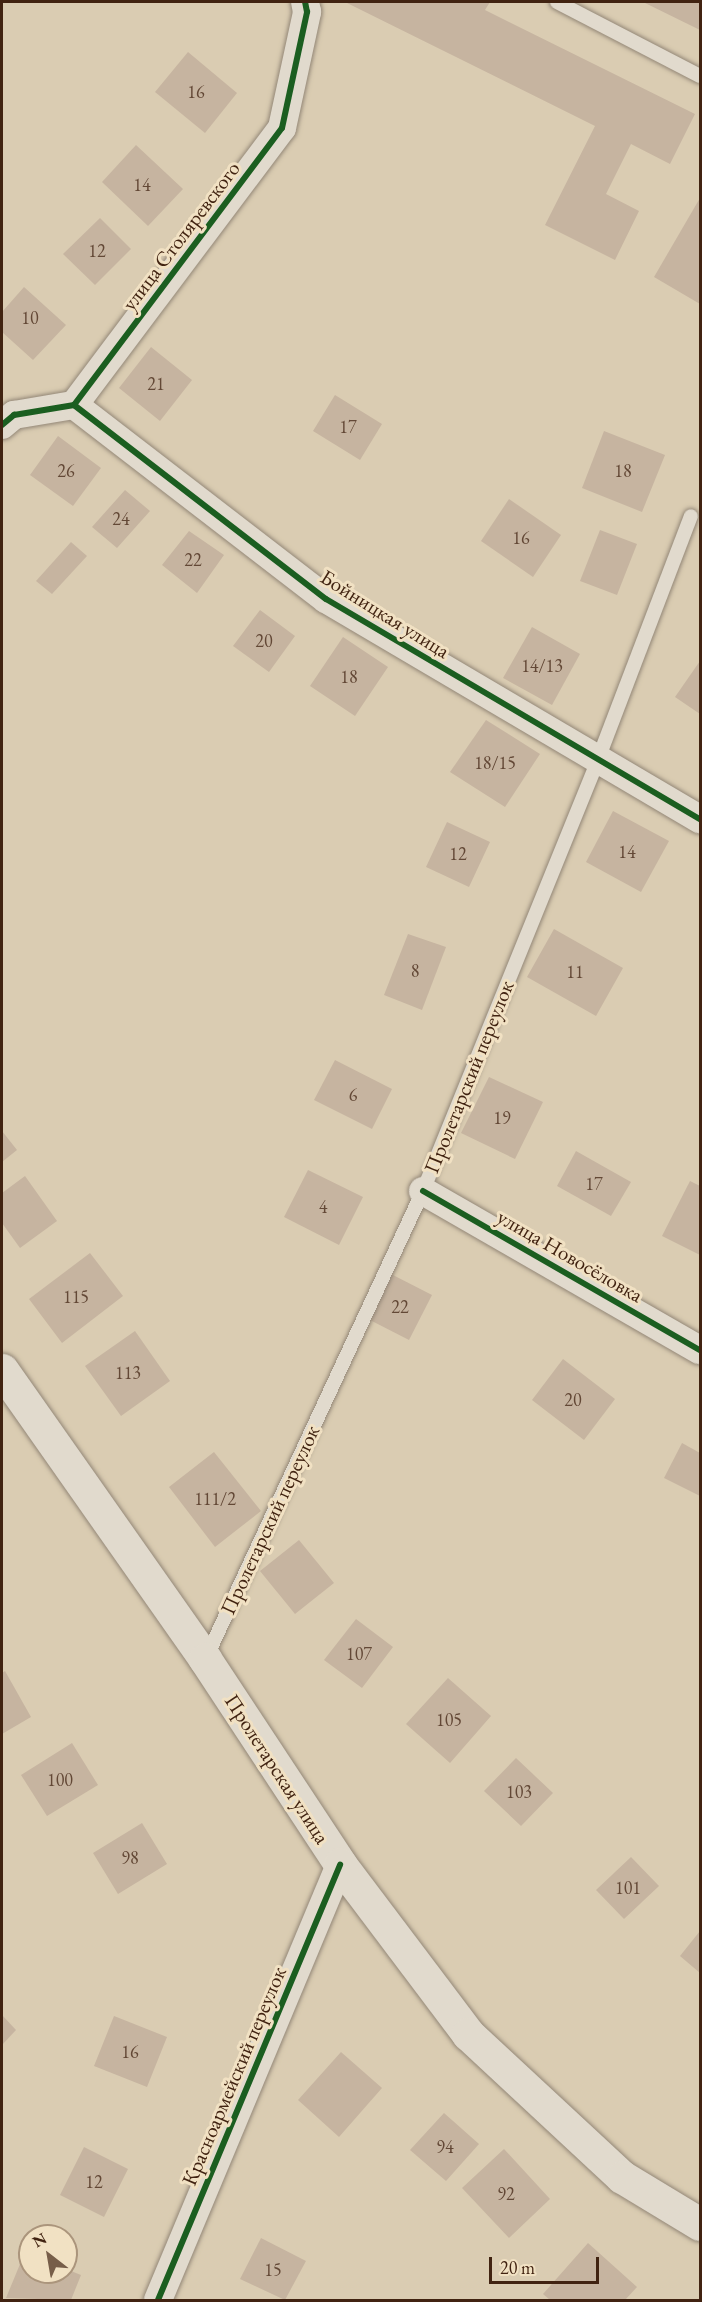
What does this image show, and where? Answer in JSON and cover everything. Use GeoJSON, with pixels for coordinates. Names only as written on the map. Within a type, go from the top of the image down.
{"type":"FeatureCollection","features":[{"type":"Feature","properties":{"kind":"main road","name":"Пролетарская улица"},"geometry":{"type":"LineString","coordinates":[[2,1370],[205,1659],[339,1864],[468,2034],[622,2177],[700,2224]]}},
{"type":"Feature","properties":{"kind":"street","name":"улица Столяревского"},"geometry":{"type":"LineString","coordinates":[[74,405],[282,128],[308,12],[305,2]]}},
{"type":"Feature","properties":{"kind":"street"},"geometry":{"type":"LineString","coordinates":[[6,415],[74,405]]}},
{"type":"Feature","properties":{"kind":"street","name":"Бойницкая улица"},"geometry":{"type":"LineString","coordinates":[[74,405],[326,599],[597,762],[700,819]]}},
{"type":"Feature","properties":{"kind":"street","name":"улица Новосёловка"},"geometry":{"type":"LineString","coordinates":[[423,1191],[700,1350]]}},
{"type":"Feature","properties":{"kind":"street","name":"Красноармейский переулок"},"geometry":{"type":"LineString","coordinates":[[158,2301],[339,1864]]}},
{"type":"Feature","properties":{"kind":"lane"},"geometry":{"type":"LineString","coordinates":[[558,2],[700,76]]}},
{"type":"Feature","properties":{"kind":"lane","name":"Пролетарский переулок"},"geometry":{"type":"LineString","coordinates":[[205,1659],[423,1191],[597,762],[691,516]]}},
{"type":"Feature","properties":{"kind":"building"},"geometry":{"type":"Polygon","coordinates":[[[345,2],[490,2],[485,10],[695,114],[670,164],[631,144],[606,194],[639,211],[615,260],[545,225],[595,126],[345,2]]]}},
{"type":"Feature","properties":{"kind":"building"},"geometry":{"type":"Polygon","coordinates":[[[643,2],[700,2],[700,30],[643,2]]]}},
{"type":"Feature","properties":{"kind":"building"},"geometry":{"type":"Polygon","coordinates":[[[188,52],[237,93],[205,133],[155,92],[188,52]]]}},
{"type":"Feature","properties":{"kind":"building"},"geometry":{"type":"Polygon","coordinates":[[[136,145],[183,189],[148,226],[102,182],[136,145]]]}},
{"type":"Feature","properties":{"kind":"building"},"geometry":{"type":"Polygon","coordinates":[[[700,198],[700,304],[654,277],[700,198]]]}},
{"type":"Feature","properties":{"kind":"building"},"geometry":{"type":"Polygon","coordinates":[[[100,218],[131,249],[95,285],[63,254],[100,218]]]}},
{"type":"Feature","properties":{"kind":"building"},"geometry":{"type":"Polygon","coordinates":[[[24,287],[66,325],[33,360],[2,332],[2,312],[24,287]]]}},
{"type":"Feature","properties":{"kind":"building"},"geometry":{"type":"Polygon","coordinates":[[[151,347],[192,380],[160,421],[119,388],[151,347]]]}},
{"type":"Feature","properties":{"kind":"building"},"geometry":{"type":"Polygon","coordinates":[[[335,395],[382,424],[360,460],[313,431],[335,395]]]}},
{"type":"Feature","properties":{"kind":"building"},"geometry":{"type":"Polygon","coordinates":[[[604,431],[665,455],[642,512],[582,488],[604,431]]]}},
{"type":"Feature","properties":{"kind":"building"},"geometry":{"type":"Polygon","coordinates":[[[58,436],[101,468],[73,506],[30,475],[58,436]]]}},
{"type":"Feature","properties":{"kind":"building"},"geometry":{"type":"Polygon","coordinates":[[[125,490],[150,511],[117,548],[92,527],[125,490]]]}},
{"type":"Feature","properties":{"kind":"building"},"geometry":{"type":"Polygon","coordinates":[[[509,499],[561,535],[533,577],[481,541],[509,499]]]}},
{"type":"Feature","properties":{"kind":"building"},"geometry":{"type":"Polygon","coordinates":[[[600,530],[637,544],[617,595],[580,581],[600,530]]]}},
{"type":"Feature","properties":{"kind":"building"},"geometry":{"type":"Polygon","coordinates":[[[189,531],[224,555],[197,593],[162,565],[189,531]]]}},
{"type":"Feature","properties":{"kind":"building"},"geometry":{"type":"Polygon","coordinates":[[[71,542],[87,556],[52,594],[36,581],[71,542]]]}},
{"type":"Feature","properties":{"kind":"building"},"geometry":{"type":"Polygon","coordinates":[[[260,610],[295,636],[269,672],[233,646],[260,610]]]}},
{"type":"Feature","properties":{"kind":"building"},"geometry":{"type":"Polygon","coordinates":[[[532,627],[580,654],[552,705],[503,678],[532,627]]]}},
{"type":"Feature","properties":{"kind":"building"},"geometry":{"type":"Polygon","coordinates":[[[343,637],[388,667],[355,716],[310,686],[343,637]]]}},
{"type":"Feature","properties":{"kind":"building"},"geometry":{"type":"Polygon","coordinates":[[[700,661],[700,714],[675,697],[700,661]]]}},
{"type":"Feature","properties":{"kind":"building"},"geometry":{"type":"Polygon","coordinates":[[[486,720],[540,754],[505,807],[450,772],[486,720]]]}},
{"type":"Feature","properties":{"kind":"building"},"geometry":{"type":"Polygon","coordinates":[[[613,811],[669,841],[641,892],[586,862],[613,811]]]}},
{"type":"Feature","properties":{"kind":"building"},"geometry":{"type":"Polygon","coordinates":[[[447,822],[490,842],[469,887],[426,867],[447,822]]]}},
{"type":"Feature","properties":{"kind":"building"},"geometry":{"type":"Polygon","coordinates":[[[554,929],[623,968],[596,1016],[527,977],[554,929]]]}},
{"type":"Feature","properties":{"kind":"building"},"geometry":{"type":"Polygon","coordinates":[[[408,934],[446,947],[422,1010],[384,995],[408,934]]]}},
{"type":"Feature","properties":{"kind":"building"},"geometry":{"type":"Polygon","coordinates":[[[335,1060],[392,1089],[372,1129],[314,1100],[335,1060]]]}},
{"type":"Feature","properties":{"kind":"building"},"geometry":{"type":"Polygon","coordinates":[[[489,1077],[543,1102],[515,1159],[461,1133],[489,1077]]]}},
{"type":"Feature","properties":{"kind":"building"},"geometry":{"type":"Polygon","coordinates":[[[2,1131],[17,1150],[2,1162],[2,1131]]]}},
{"type":"Feature","properties":{"kind":"building"},"geometry":{"type":"Polygon","coordinates":[[[576,1151],[631,1182],[611,1216],[557,1186],[576,1151]]]}},
{"type":"Feature","properties":{"kind":"building"},"geometry":{"type":"Polygon","coordinates":[[[308,1170],[363,1197],[339,1245],[284,1217],[308,1170]]]}},
{"type":"Feature","properties":{"kind":"building"},"geometry":{"type":"Polygon","coordinates":[[[25,1176],[57,1221],[20,1248],[2,1223],[2,1193],[25,1176]]]}},
{"type":"Feature","properties":{"kind":"building"},"geometry":{"type":"Polygon","coordinates":[[[690,1181],[700,1186],[700,1255],[662,1236],[690,1181]]]}},
{"type":"Feature","properties":{"kind":"building"},"geometry":{"type":"Polygon","coordinates":[[[90,1253],[123,1296],[62,1343],[29,1299],[90,1253]]]}},
{"type":"Feature","properties":{"kind":"building"},"geometry":{"type":"Polygon","coordinates":[[[391,1274],[432,1295],[409,1340],[368,1319],[391,1274]]]}},
{"type":"Feature","properties":{"kind":"building"},"geometry":{"type":"Polygon","coordinates":[[[135,1331],[170,1381],[121,1416],[85,1366],[135,1331]]]}},
{"type":"Feature","properties":{"kind":"building"},"geometry":{"type":"Polygon","coordinates":[[[563,1359],[615,1399],[584,1440],[532,1400],[563,1359]]]}},
{"type":"Feature","properties":{"kind":"building"},"geometry":{"type":"Polygon","coordinates":[[[682,1443],[700,1453],[700,1496],[664,1478],[682,1443]]]}},
{"type":"Feature","properties":{"kind":"building"},"geometry":{"type":"Polygon","coordinates":[[[214,1452],[261,1511],[215,1547],[169,1487],[214,1452]]]}},
{"type":"Feature","properties":{"kind":"building"},"geometry":{"type":"Polygon","coordinates":[[[299,1540],[334,1583],[295,1614],[260,1571],[299,1540]]]}},
{"type":"Feature","properties":{"kind":"building"},"geometry":{"type":"Polygon","coordinates":[[[356,1619],[393,1647],[362,1688],[324,1660],[356,1619]]]}},
{"type":"Feature","properties":{"kind":"building"},"geometry":{"type":"Polygon","coordinates":[[[5,1671],[31,1717],[2,1734],[2,1673],[5,1671]]]}},
{"type":"Feature","properties":{"kind":"building"},"geometry":{"type":"Polygon","coordinates":[[[448,1678],[491,1716],[450,1763],[406,1724],[448,1678]]]}},
{"type":"Feature","properties":{"kind":"building"},"geometry":{"type":"Polygon","coordinates":[[[72,1743],[98,1785],[47,1816],[21,1775],[72,1743]]]}},
{"type":"Feature","properties":{"kind":"building"},"geometry":{"type":"Polygon","coordinates":[[[516,1758],[553,1793],[521,1826],[484,1791],[516,1758]]]}},
{"type":"Feature","properties":{"kind":"building"},"geometry":{"type":"Polygon","coordinates":[[[142,1823],[167,1864],[118,1894],[93,1853],[142,1823]]]}},
{"type":"Feature","properties":{"kind":"building"},"geometry":{"type":"Polygon","coordinates":[[[631,1857],[659,1886],[624,1919],[596,1890],[631,1857]]]}},
{"type":"Feature","properties":{"kind":"building"},"geometry":{"type":"Polygon","coordinates":[[[700,1931],[700,1973],[680,1956],[700,1931]]]}},
{"type":"Feature","properties":{"kind":"building"},"geometry":{"type":"Polygon","coordinates":[[[2,2015],[16,2030],[2,2045],[2,2015]]]}},
{"type":"Feature","properties":{"kind":"building"},"geometry":{"type":"Polygon","coordinates":[[[114,2016],[167,2037],[147,2087],[94,2066],[114,2016]]]}},
{"type":"Feature","properties":{"kind":"building"},"geometry":{"type":"Polygon","coordinates":[[[341,2052],[382,2088],[339,2137],[298,2100],[341,2052]]]}},
{"type":"Feature","properties":{"kind":"building"},"geometry":{"type":"Polygon","coordinates":[[[444,2113],[479,2144],[446,2181],[410,2150],[444,2113]]]}},
{"type":"Feature","properties":{"kind":"building"},"geometry":{"type":"Polygon","coordinates":[[[84,2147],[128,2169],[104,2217],[60,2195],[84,2147]]]}},
{"type":"Feature","properties":{"kind":"building"},"geometry":{"type":"Polygon","coordinates":[[[504,2149],[550,2199],[509,2238],[462,2188],[504,2149]]]}},
{"type":"Feature","properties":{"kind":"building"},"geometry":{"type":"Polygon","coordinates":[[[261,2238],[306,2261],[285,2300],[240,2279],[261,2238]]]}},
{"type":"Feature","properties":{"kind":"building"},"geometry":{"type":"Polygon","coordinates":[[[588,2243],[637,2287],[625,2300],[550,2300],[543,2294],[588,2243]]]}},
{"type":"Feature","properties":{"kind":"building"},"geometry":{"type":"Polygon","coordinates":[[[18,2269],[18,2284],[77,2284],[71,2300],[6,2298],[18,2269]]]}},
{"type":"Feature","properties":{"kind":"cycle path"},"geometry":{"type":"LineString","coordinates":[[2,425],[14,415],[74,405],[282,128],[307,12],[305,2]]}},
{"type":"Feature","properties":{"kind":"cycle path"},"geometry":{"type":"LineString","coordinates":[[74,405],[326,599],[700,819]]}},
{"type":"Feature","properties":{"kind":"cycle path"},"geometry":{"type":"LineString","coordinates":[[423,1191],[700,1350]]}},
{"type":"Feature","properties":{"kind":"cycle path"},"geometry":{"type":"LineString","coordinates":[[158,2300],[340,1864]]}}]}
